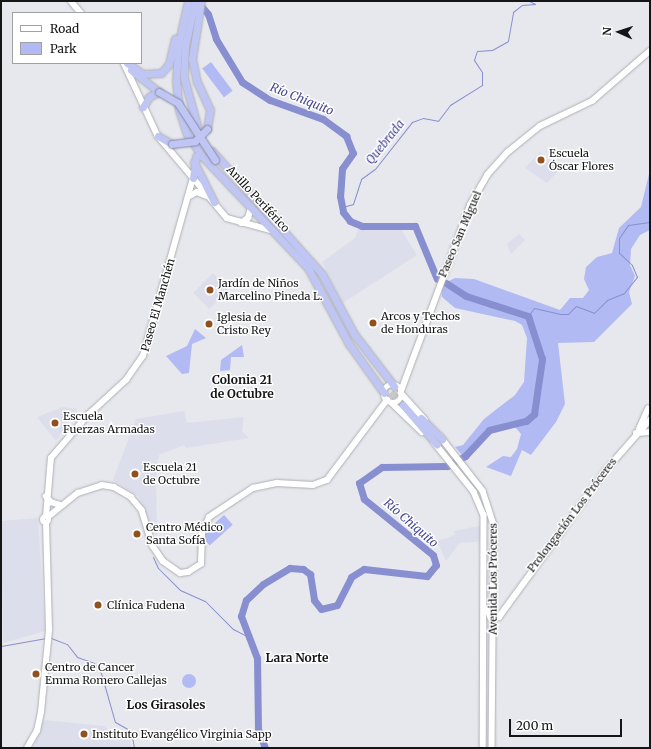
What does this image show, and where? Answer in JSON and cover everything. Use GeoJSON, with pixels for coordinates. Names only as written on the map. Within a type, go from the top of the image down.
{"type":"FeatureCollection","features":[{"type":"Feature","properties":{"kind":"highway","name":"Anillo Periférico"},"geometry":{"type":"LineString","coordinates":[[188,1],[182,23],[176,81],[182,124],[202,156],[308,268],[321,287],[349,344],[388,399]]}},
{"type":"Feature","properties":{"kind":"highway","name":"Anillo Periférico"},"geometry":{"type":"LineString","coordinates":[[195,1],[195,10],[184,60],[187,99],[200,134],[239,184],[322,274],[354,334],[395,386]]}},
{"type":"Feature","properties":{"kind":"highway"},"geometry":{"type":"LineString","coordinates":[[158,136],[172,144],[191,143],[207,129],[210,117],[207,102],[197,82],[192,59],[195,10],[201,1]]}},
{"type":"Feature","properties":{"kind":"highway"},"geometry":{"type":"LineString","coordinates":[[127,64],[143,74],[161,73],[168,64],[182,23]]}},
{"type":"Feature","properties":{"kind":"highway"},"geometry":{"type":"LineString","coordinates":[[126,64],[136,76],[178,104],[215,160],[239,184]]}},
{"type":"Feature","properties":{"kind":"highway"},"geometry":{"type":"LineString","coordinates":[[143,107],[149,96],[159,92]]}},
{"type":"Feature","properties":{"kind":"highway"},"geometry":{"type":"LineString","coordinates":[[193,178],[195,159],[212,200]]}},
{"type":"Feature","properties":{"kind":"highway"},"geometry":{"type":"LineString","coordinates":[[321,287],[354,348],[385,382],[356,340],[322,274]]}},
{"type":"Feature","properties":{"kind":"highway"},"geometry":{"type":"LineString","coordinates":[[440,448],[404,404],[442,439]]}},
{"type":"Feature","properties":{"kind":"street"},"geometry":{"type":"LineString","coordinates":[[71,1],[80,12]]}},
{"type":"Feature","properties":{"kind":"street","name":"Paseo San Miguel"},"geometry":{"type":"LineString","coordinates":[[401,392],[404,375],[470,205],[487,175],[508,152],[540,126],[592,101],[650,51]]}},
{"type":"Feature","properties":{"kind":"street"},"geometry":{"type":"LineString","coordinates":[[125,64],[143,107],[158,136],[227,218],[272,231]]}},
{"type":"Feature","properties":{"kind":"street","name":"Paseo El Manchén"},"geometry":{"type":"LineString","coordinates":[[47,517],[47,471],[59,446],[126,380],[143,356],[193,178]]}},
{"type":"Feature","properties":{"kind":"street"},"geometry":{"type":"LineString","coordinates":[[190,190],[201,188]]}},
{"type":"Feature","properties":{"kind":"street"},"geometry":{"type":"LineString","coordinates":[[188,198],[197,192],[212,200]]}},
{"type":"Feature","properties":{"kind":"street"},"geometry":{"type":"LineString","coordinates":[[241,223],[248,218],[252,208]]}},
{"type":"Feature","properties":{"kind":"street","name":"Paseo San Miguel"},"geometry":{"type":"LineString","coordinates":[[388,399],[395,386],[404,375]]}},
{"type":"Feature","properties":{"kind":"street","name":"Avenida Los Próceres"},"geometry":{"type":"LineString","coordinates":[[395,386],[470,473],[491,508],[494,524],[492,748]]}},
{"type":"Feature","properties":{"kind":"street"},"geometry":{"type":"LineString","coordinates":[[27,748],[37,731],[49,638],[47,517],[60,505],[98,485],[121,490],[142,510],[153,546],[162,561],[180,573],[188,572],[200,564],[202,533],[209,517],[253,488],[277,483],[313,485],[327,480],[388,399],[399,400],[401,392]]}},
{"type":"Feature","properties":{"kind":"street","name":"Avenida Los Próceres"},"geometry":{"type":"LineString","coordinates":[[388,399],[440,448],[464,477],[484,515],[484,748]]}},
{"type":"Feature","properties":{"kind":"street"},"geometry":{"type":"LineString","coordinates":[[649,407],[650,419]]}},
{"type":"Feature","properties":{"kind":"street","name":"Prolongación Los Próceres"},"geometry":{"type":"LineString","coordinates":[[637,431],[649,407]]}},
{"type":"Feature","properties":{"kind":"street","name":"Prolongación Los Próceres"},"geometry":{"type":"LineString","coordinates":[[494,619],[637,431],[650,419]]}},
{"type":"Feature","properties":{"kind":"street"},"geometry":{"type":"LineString","coordinates":[[637,431],[650,432]]}},
{"type":"Feature","properties":{"kind":"street"},"geometry":{"type":"LineString","coordinates":[[46,495],[50,502],[60,505]]}},
{"type":"Feature","properties":{"kind":"street"},"geometry":{"type":"LineString","coordinates":[[494,597],[500,602],[507,601]]}},
{"type":"Feature","properties":{"kind":"street"},"geometry":{"type":"LineString","coordinates":[[485,600],[489,616],[494,619]]}},
{"type":"Feature","properties":{"kind":"shaded area","name":"Escuela Óscar Flores"},"geometry":{"type":"Polygon","coordinates":[[[540,152],[560,169],[547,183],[525,168],[540,152]]]}},
{"type":"Feature","properties":{"kind":"shaded area"},"geometry":{"type":"Polygon","coordinates":[[[400,228],[417,255],[343,303],[322,262],[355,238],[358,229],[400,228]]]}},
{"type":"Feature","properties":{"kind":"shaded area"},"geometry":{"type":"Polygon","coordinates":[[[519,234],[525,240],[511,254],[507,244],[519,234]]]}},
{"type":"Feature","properties":{"kind":"shaded area","name":"Jardín de Niños Marcelino Pineda L."},"geometry":{"type":"Polygon","coordinates":[[[213,273],[229,289],[209,309],[193,293],[213,273]]]}},
{"type":"Feature","properties":{"kind":"shaded area","name":"Escuela Fuerzas Armadas"},"geometry":{"type":"Polygon","coordinates":[[[63,407],[77,409],[56,441],[37,417],[63,407]]]}},
{"type":"Feature","properties":{"kind":"shaded area","name":"Escuela 21 de Octubre"},"geometry":{"type":"Polygon","coordinates":[[[184,411],[187,423],[244,417],[242,431],[249,438],[186,448],[184,445],[159,455],[156,468],[157,537],[138,496],[113,480],[136,419],[184,411]]]}},
{"type":"Feature","properties":{"kind":"shaded area"},"geometry":{"type":"Polygon","coordinates":[[[38,518],[45,631],[3,643],[1,521],[38,518]]]}},
{"type":"Feature","properties":{"kind":"shaded area"},"geometry":{"type":"Polygon","coordinates":[[[483,525],[485,541],[460,543],[446,561],[437,541],[455,535],[454,531],[483,525]]]}},
{"type":"Feature","properties":{"kind":"shaded area","name":"Instituto Evangélico Virginia Sapp"},"geometry":{"type":"Polygon","coordinates":[[[44,720],[104,726],[109,731],[130,735],[131,748],[33,748],[44,720]]]}},
{"type":"Feature","properties":{"kind":"green space"},"geometry":{"type":"Polygon","coordinates":[[[211,62],[233,91],[224,97],[202,69],[211,62]]]}},
{"type":"Feature","properties":{"kind":"green space"},"geometry":{"type":"Polygon","coordinates":[[[650,170],[650,230],[640,235],[631,249],[630,265],[635,276],[629,292],[632,304],[594,342],[558,343],[565,404],[556,422],[531,455],[522,450],[511,476],[486,467],[503,456],[511,457],[517,449],[521,434],[515,427],[503,427],[486,436],[470,452],[462,455],[455,447],[463,445],[484,419],[515,395],[524,382],[527,338],[522,325],[515,321],[455,308],[442,297],[441,285],[455,278],[474,279],[560,310],[570,298],[583,298],[589,290],[584,279],[586,267],[597,257],[612,253],[619,228],[641,207],[650,170]]]}},
{"type":"Feature","properties":{"kind":"green space"},"geometry":{"type":"Polygon","coordinates":[[[195,329],[206,338],[192,344],[189,373],[182,374],[166,356],[187,346],[195,329]]]}},
{"type":"Feature","properties":{"kind":"green space"},"geometry":{"type":"Polygon","coordinates":[[[242,345],[244,357],[231,357],[230,370],[220,371],[221,360],[242,345]]]}},
{"type":"Feature","properties":{"kind":"green space"},"geometry":{"type":"Polygon","coordinates":[[[224,515],[233,525],[210,545],[201,536],[224,515]]]}},
{"type":"Feature","properties":{"kind":"green space"},"geometry":{"type":"Polygon","coordinates":[[[186,674],[192,674],[196,678],[196,684],[192,688],[186,688],[182,684],[182,678],[186,674]]]}},
{"type":"Feature","properties":{"kind":"waterway","name":"Río Chiquito"},"geometry":{"type":"LineString","coordinates":[[197,1],[208,14],[216,39],[242,82],[270,100],[323,119],[346,136],[353,153],[342,169],[340,196],[343,212],[350,221],[362,226],[415,226],[437,279]]}},
{"type":"Feature","properties":{"kind":"waterway","name":"Quebrada"},"geometry":{"type":"LineString","coordinates":[[342,207],[353,204],[361,179],[375,169],[412,122],[423,118],[438,121],[450,105],[482,85],[482,72],[474,60],[477,51],[492,50],[508,41],[513,12],[522,5],[535,4],[529,1]]}},
{"type":"Feature","properties":{"kind":"waterway"},"geometry":{"type":"LineString","coordinates":[[528,316],[534,308],[560,314],[568,314],[576,306],[594,313],[607,300],[624,293],[637,277],[632,265],[619,253],[619,238],[628,225],[650,222]]}},
{"type":"Feature","properties":{"kind":"waterway","name":"Río Chiquito"},"geometry":{"type":"LineString","coordinates":[[265,748],[258,729],[257,658],[241,616],[246,600],[263,584],[290,568],[303,569],[310,574],[314,600],[321,609],[337,605],[351,577],[364,569],[427,576],[436,565],[433,555],[364,499],[359,483],[382,467],[447,466],[465,456],[489,430],[526,421],[534,414],[542,359],[528,316],[466,296],[446,283]]}},
{"type":"Feature","properties":{"kind":"waterway"},"geometry":{"type":"LineString","coordinates":[[153,557],[158,568],[180,590],[205,601],[233,629],[251,638]]}},
{"type":"Feature","properties":{"kind":"waterway"},"geometry":{"type":"LineString","coordinates":[[1,646],[46,638]]}},
{"type":"Feature","properties":{"kind":"waterway"},"geometry":{"type":"LineString","coordinates":[[51,638],[67,644],[77,657],[94,663],[101,673],[115,722],[131,731],[134,748]]}},
{"type":"Feature","properties":{"kind":"tunnel"},"geometry":{"type":"LineString","coordinates":[[384,384],[403,405]]}},
{"type":"Feature","properties":{"kind":"place","name":"Escuela Óscar Flores"},"geometry":{"type":"Point","coordinates":[541,160]}},
{"type":"Feature","properties":{"kind":"place","name":"Jardín de Niños Marcelino Pineda L."},"geometry":{"type":"Point","coordinates":[210,290]}},
{"type":"Feature","properties":{"kind":"place","name":"Arcos y Techos de Honduras"},"geometry":{"type":"Point","coordinates":[373,323]}},
{"type":"Feature","properties":{"kind":"place","name":"Iglesia de Cristo Rey"},"geometry":{"type":"Point","coordinates":[209,324]}},
{"type":"Feature","properties":{"kind":"place","name":"Escuela Fuerzas Armadas"},"geometry":{"type":"Point","coordinates":[55,423]}},
{"type":"Feature","properties":{"kind":"place","name":"Escuela 21 de Octubre"},"geometry":{"type":"Point","coordinates":[135,474]}},
{"type":"Feature","properties":{"kind":"place","name":"Centro Médico Santa Sofía"},"geometry":{"type":"Point","coordinates":[137,534]}},
{"type":"Feature","properties":{"kind":"place","name":"Clínica Fudena"},"geometry":{"type":"Point","coordinates":[98,605]}},
{"type":"Feature","properties":{"kind":"place","name":"Centro de Cancer Emma Romero Callejas"},"geometry":{"type":"Point","coordinates":[36,674]}},
{"type":"Feature","properties":{"kind":"place","name":"Instituto Evangélico Virginia Sapp"},"geometry":{"type":"Point","coordinates":[84,734]}},
{"type":"Feature","properties":{"kind":"district","name":"Colonia 21 de Octubre"},"geometry":{"type":"Point","coordinates":[242,387]}},
{"type":"Feature","properties":{"kind":"district","name":"Lara Norte"},"geometry":{"type":"Point","coordinates":[297,658]}},
{"type":"Feature","properties":{"kind":"district","name":"Los Girasoles"},"geometry":{"type":"Point","coordinates":[166,705]}}]}
